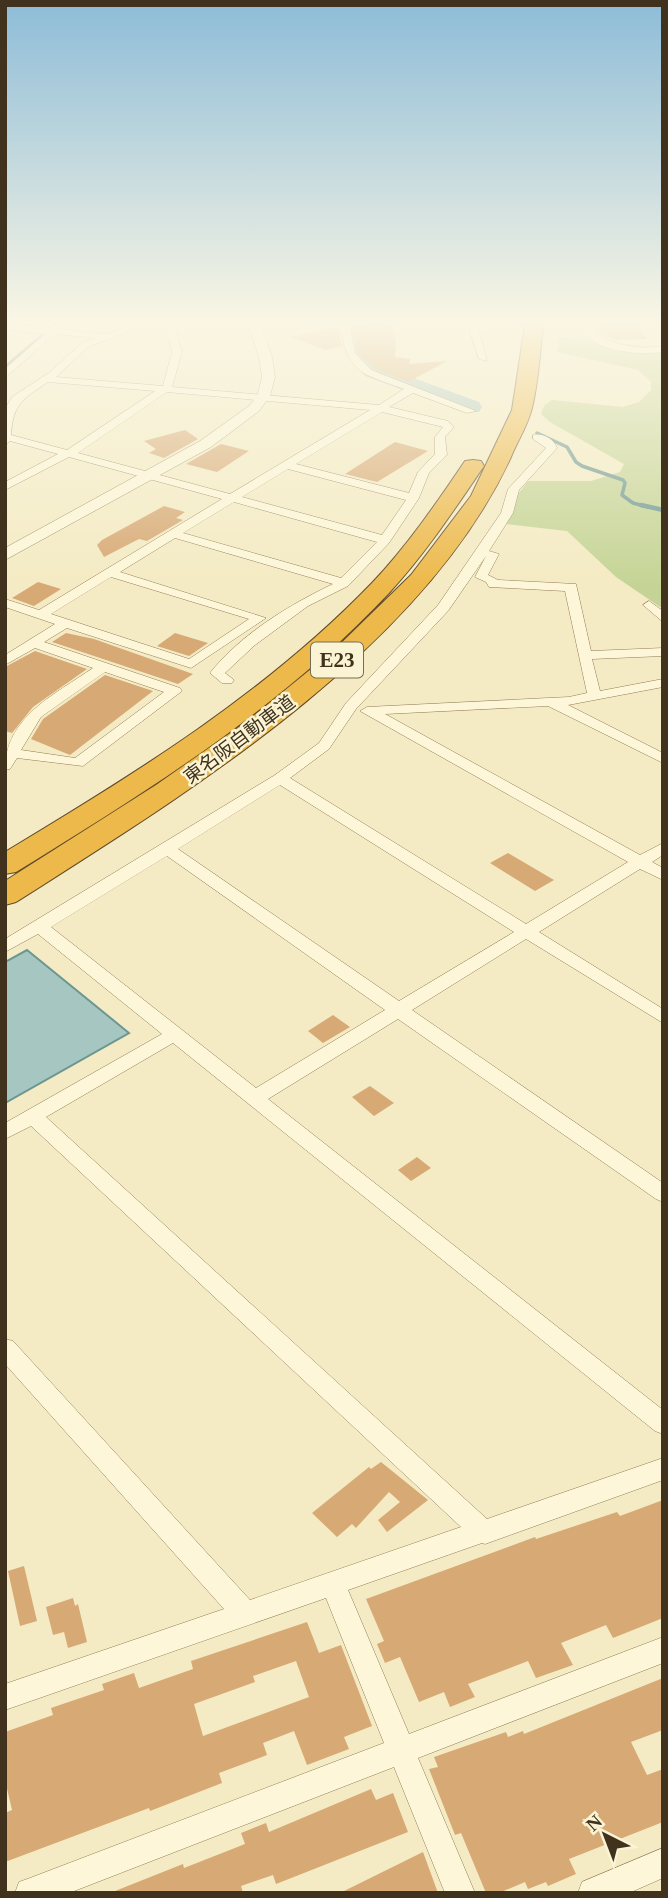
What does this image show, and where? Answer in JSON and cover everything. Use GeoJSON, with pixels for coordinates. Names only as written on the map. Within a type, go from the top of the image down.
{"type":"FeatureCollection","features":[{"type":"Feature","properties":{"kind":"highway","name":"東名阪自動車道"},"geometry":{"type":"LineString","coordinates":[[5,865],[102,806],[225,723],[353,615],[435,523],[479,456],[500,408]]}},
{"type":"Feature","properties":{"kind":"highway","name":"東名阪自動車道"},"geometry":{"type":"LineString","coordinates":[[5,895],[117,825],[249,734],[295,698],[397,603],[458,531],[498,470],[521,408]]}},
{"type":"Feature","properties":{"kind":"street"},"geometry":{"type":"LineString","coordinates":[[11,408],[7,416],[6,440],[71,453],[385,540]]}},
{"type":"Feature","properties":{"kind":"street"},"geometry":{"type":"LineString","coordinates":[[5,487],[71,453],[138,408]]}},
{"type":"Feature","properties":{"kind":"street"},"geometry":{"type":"LineString","coordinates":[[5,555],[228,429],[251,408]]}},
{"type":"Feature","properties":{"kind":"street"},"geometry":{"type":"LineString","coordinates":[[227,680],[217,673],[250,642],[303,603],[344,583],[385,540],[413,498],[424,472],[441,455],[440,437],[449,427],[444,423],[375,408]]}},
{"type":"Feature","properties":{"kind":"street"},"geometry":{"type":"LineString","coordinates":[[40,615],[380,408]]}},
{"type":"Feature","properties":{"kind":"street"},"geometry":{"type":"LineString","coordinates":[[462,408],[471,411]]}},
{"type":"Feature","properties":{"kind":"street"},"geometry":{"type":"LineString","coordinates":[[5,947],[280,778],[324,746],[346,714],[443,608],[488,544],[506,513],[514,489],[552,448],[550,443],[537,437]]}},
{"type":"Feature","properties":{"kind":"street"},"geometry":{"type":"LineString","coordinates":[[286,465],[413,498]]}},
{"type":"Feature","properties":{"kind":"street"},"geometry":{"type":"LineString","coordinates":[[173,534],[344,583]]}},
{"type":"Feature","properties":{"kind":"street"},"geometry":{"type":"LineString","coordinates":[[488,544],[495,551],[481,577],[492,580],[493,584],[571,586],[595,696]]}},
{"type":"Feature","properties":{"kind":"street"},"geometry":{"type":"LineString","coordinates":[[5,603],[191,664],[259,618],[110,573]]}},
{"type":"Feature","properties":{"kind":"street"},"geometry":{"type":"LineString","coordinates":[[649,605],[663,618]]}},
{"type":"Feature","properties":{"kind":"street"},"geometry":{"type":"LineString","coordinates":[[5,661],[65,623]]}},
{"type":"Feature","properties":{"kind":"street"},"geometry":{"type":"LineString","coordinates":[[33,643],[175,691],[79,764],[9,760],[25,727],[36,714],[103,667]]}},
{"type":"Feature","properties":{"kind":"street"},"geometry":{"type":"LineString","coordinates":[[584,654],[663,652]]}},
{"type":"Feature","properties":{"kind":"street"},"geometry":{"type":"LineString","coordinates":[[346,714],[552,703],[663,683]]}},
{"type":"Feature","properties":{"kind":"street"},"geometry":{"type":"LineString","coordinates":[[552,703],[663,759]]}},
{"type":"Feature","properties":{"kind":"street"},"geometry":{"type":"LineString","coordinates":[[368,711],[663,875]]}},
{"type":"Feature","properties":{"kind":"street"},"geometry":{"type":"LineString","coordinates":[[280,778],[663,1017]]}},
{"type":"Feature","properties":{"kind":"street"},"geometry":{"type":"LineString","coordinates":[[253,1099],[663,848]]}},
{"type":"Feature","properties":{"kind":"street"},"geometry":{"type":"LineString","coordinates":[[167,849],[663,1194]]}},
{"type":"Feature","properties":{"kind":"street"},"geometry":{"type":"LineString","coordinates":[[39,926],[663,1424]]}},
{"type":"Feature","properties":{"kind":"street"},"geometry":{"type":"LineString","coordinates":[[5,1132],[175,1034]]}},
{"type":"Feature","properties":{"kind":"street"},"geometry":{"type":"LineString","coordinates":[[33,1116],[485,1533]]}},
{"type":"Feature","properties":{"kind":"street"},"geometry":{"type":"LineString","coordinates":[[5,1348],[245,1613]]}},
{"type":"Feature","properties":{"kind":"street"},"geometry":{"type":"LineString","coordinates":[[5,1697],[485,1533],[663,1469]]}},
{"type":"Feature","properties":{"kind":"street"},"geometry":{"type":"LineString","coordinates":[[333,1584],[460,1893]]}},
{"type":"Feature","properties":{"kind":"street"},"geometry":{"type":"LineString","coordinates":[[30,1893],[663,1650]]}},
{"type":"Feature","properties":{"kind":"street"},"geometry":{"type":"LineString","coordinates":[[593,1893],[663,1863]]}},
{"type":"Feature","properties":{"kind":"green space"},"geometry":{"type":"Polygon","coordinates":[[[543,408],[663,408],[663,609],[616,577],[567,531],[496,523],[528,481],[591,481],[620,472],[624,464],[550,422],[541,414],[543,408]]]}},
{"type":"Feature","properties":{"kind":"water"},"geometry":{"type":"Polygon","coordinates":[[[27,950],[129,1033],[5,1103],[5,962],[27,950]]]}},
{"type":"Feature","properties":{"kind":"building"},"geometry":{"type":"Polygon","coordinates":[[[185,430],[198,439],[164,458],[149,453],[156,449],[144,441],[185,430]]]}},
{"type":"Feature","properties":{"kind":"building"},"geometry":{"type":"Polygon","coordinates":[[[395,442],[428,451],[377,482],[345,474],[395,442]]]}},
{"type":"Feature","properties":{"kind":"building"},"geometry":{"type":"Polygon","coordinates":[[[221,444],[249,451],[217,472],[186,464],[221,444]]]}},
{"type":"Feature","properties":{"kind":"building"},"geometry":{"type":"Polygon","coordinates":[[[164,506],[185,512],[176,518],[183,520],[147,541],[139,539],[104,557],[97,545],[102,540],[164,506]]]}},
{"type":"Feature","properties":{"kind":"building"},"geometry":{"type":"Polygon","coordinates":[[[38,582],[61,589],[34,606],[12,598],[38,582]]]}},
{"type":"Feature","properties":{"kind":"building"},"geometry":{"type":"Polygon","coordinates":[[[66,633],[94,639],[193,674],[178,684],[52,642],[66,633]]]}},
{"type":"Feature","properties":{"kind":"building"},"geometry":{"type":"Polygon","coordinates":[[[175,633],[208,643],[189,656],[157,646],[175,633]]]}},
{"type":"Feature","properties":{"kind":"building"},"geometry":{"type":"Polygon","coordinates":[[[35,651],[87,669],[33,707],[12,733],[5,731],[5,667],[35,651]]]}},
{"type":"Feature","properties":{"kind":"building"},"geometry":{"type":"Polygon","coordinates":[[[105,675],[153,691],[70,755],[31,739],[43,719],[105,675]]]}},
{"type":"Feature","properties":{"kind":"building"},"geometry":{"type":"Polygon","coordinates":[[[508,853],[554,880],[535,891],[490,863],[508,853]]]}},
{"type":"Feature","properties":{"kind":"building"},"geometry":{"type":"Polygon","coordinates":[[[333,1015],[350,1027],[323,1043],[308,1031],[333,1015]]]}},
{"type":"Feature","properties":{"kind":"building"},"geometry":{"type":"Polygon","coordinates":[[[370,1086],[394,1103],[374,1116],[352,1097],[370,1086]]]}},
{"type":"Feature","properties":{"kind":"building"},"geometry":{"type":"Polygon","coordinates":[[[417,1157],[431,1168],[411,1181],[398,1170],[417,1157]]]}},
{"type":"Feature","properties":{"kind":"building"},"geometry":{"type":"Polygon","coordinates":[[[381,1462],[428,1500],[387,1532],[378,1520],[400,1502],[389,1492],[356,1528],[352,1524],[337,1537],[312,1513],[369,1467],[371,1469],[381,1462]]]}},
{"type":"Feature","properties":{"kind":"building"},"geometry":{"type":"Polygon","coordinates":[[[663,1500],[663,1618],[613,1638],[606,1625],[561,1643],[573,1665],[536,1678],[528,1661],[468,1684],[475,1697],[450,1707],[444,1692],[419,1702],[400,1657],[385,1663],[377,1644],[384,1641],[366,1599],[535,1537],[536,1539],[617,1512],[620,1516],[663,1500]]]}},
{"type":"Feature","properties":{"kind":"building"},"geometry":{"type":"Polygon","coordinates":[[[24,1566],[37,1621],[20,1626],[8,1571],[24,1566]]]}},
{"type":"Feature","properties":{"kind":"building"},"geometry":{"type":"Polygon","coordinates":[[[73,1598],[75,1606],[78,1604],[87,1642],[68,1648],[64,1632],[53,1635],[46,1607],[73,1598]]]}},
{"type":"Feature","properties":{"kind":"building"},"geometry":{"type":"Polygon","coordinates":[[[307,1622],[319,1653],[341,1645],[372,1726],[344,1737],[349,1749],[307,1765],[294,1731],[263,1743],[267,1755],[219,1773],[222,1783],[5,1862],[5,1813],[12,1810],[5,1780],[5,1732],[53,1715],[51,1708],[104,1690],[102,1684],[134,1673],[139,1688],[193,1669],[191,1661],[307,1622]],[[296,1661],[253,1676],[255,1682],[194,1704],[203,1736],[309,1697],[296,1661]]]}},
{"type":"Feature","properties":{"kind":"building"},"geometry":{"type":"Polygon","coordinates":[[[663,1678],[663,1730],[631,1742],[647,1775],[663,1769],[663,1822],[569,1859],[576,1874],[548,1886],[546,1882],[528,1889],[525,1882],[499,1893],[486,1893],[461,1833],[455,1835],[429,1769],[438,1767],[434,1757],[506,1732],[508,1737],[523,1731],[524,1734],[663,1678]]]}},
{"type":"Feature","properties":{"kind":"building"},"geometry":{"type":"Polygon","coordinates":[[[371,1789],[376,1800],[393,1793],[408,1832],[276,1884],[273,1875],[241,1886],[243,1893],[110,1893],[183,1864],[184,1868],[245,1844],[241,1833],[266,1823],[269,1832],[371,1789]]]}},
{"type":"Feature","properties":{"kind":"building"},"geometry":{"type":"Polygon","coordinates":[[[423,1852],[438,1893],[340,1893],[423,1852]]]}},
{"type":"Feature","properties":{"kind":"waterway"},"geometry":{"type":"LineString","coordinates":[[537,433],[567,447],[576,462],[582,466],[623,480],[625,483],[622,495],[633,503],[648,507]]}},
{"type":"Feature","properties":{"kind":"waterway"},"geometry":{"type":"LineString","coordinates":[[641,505],[663,510]]}}]}
